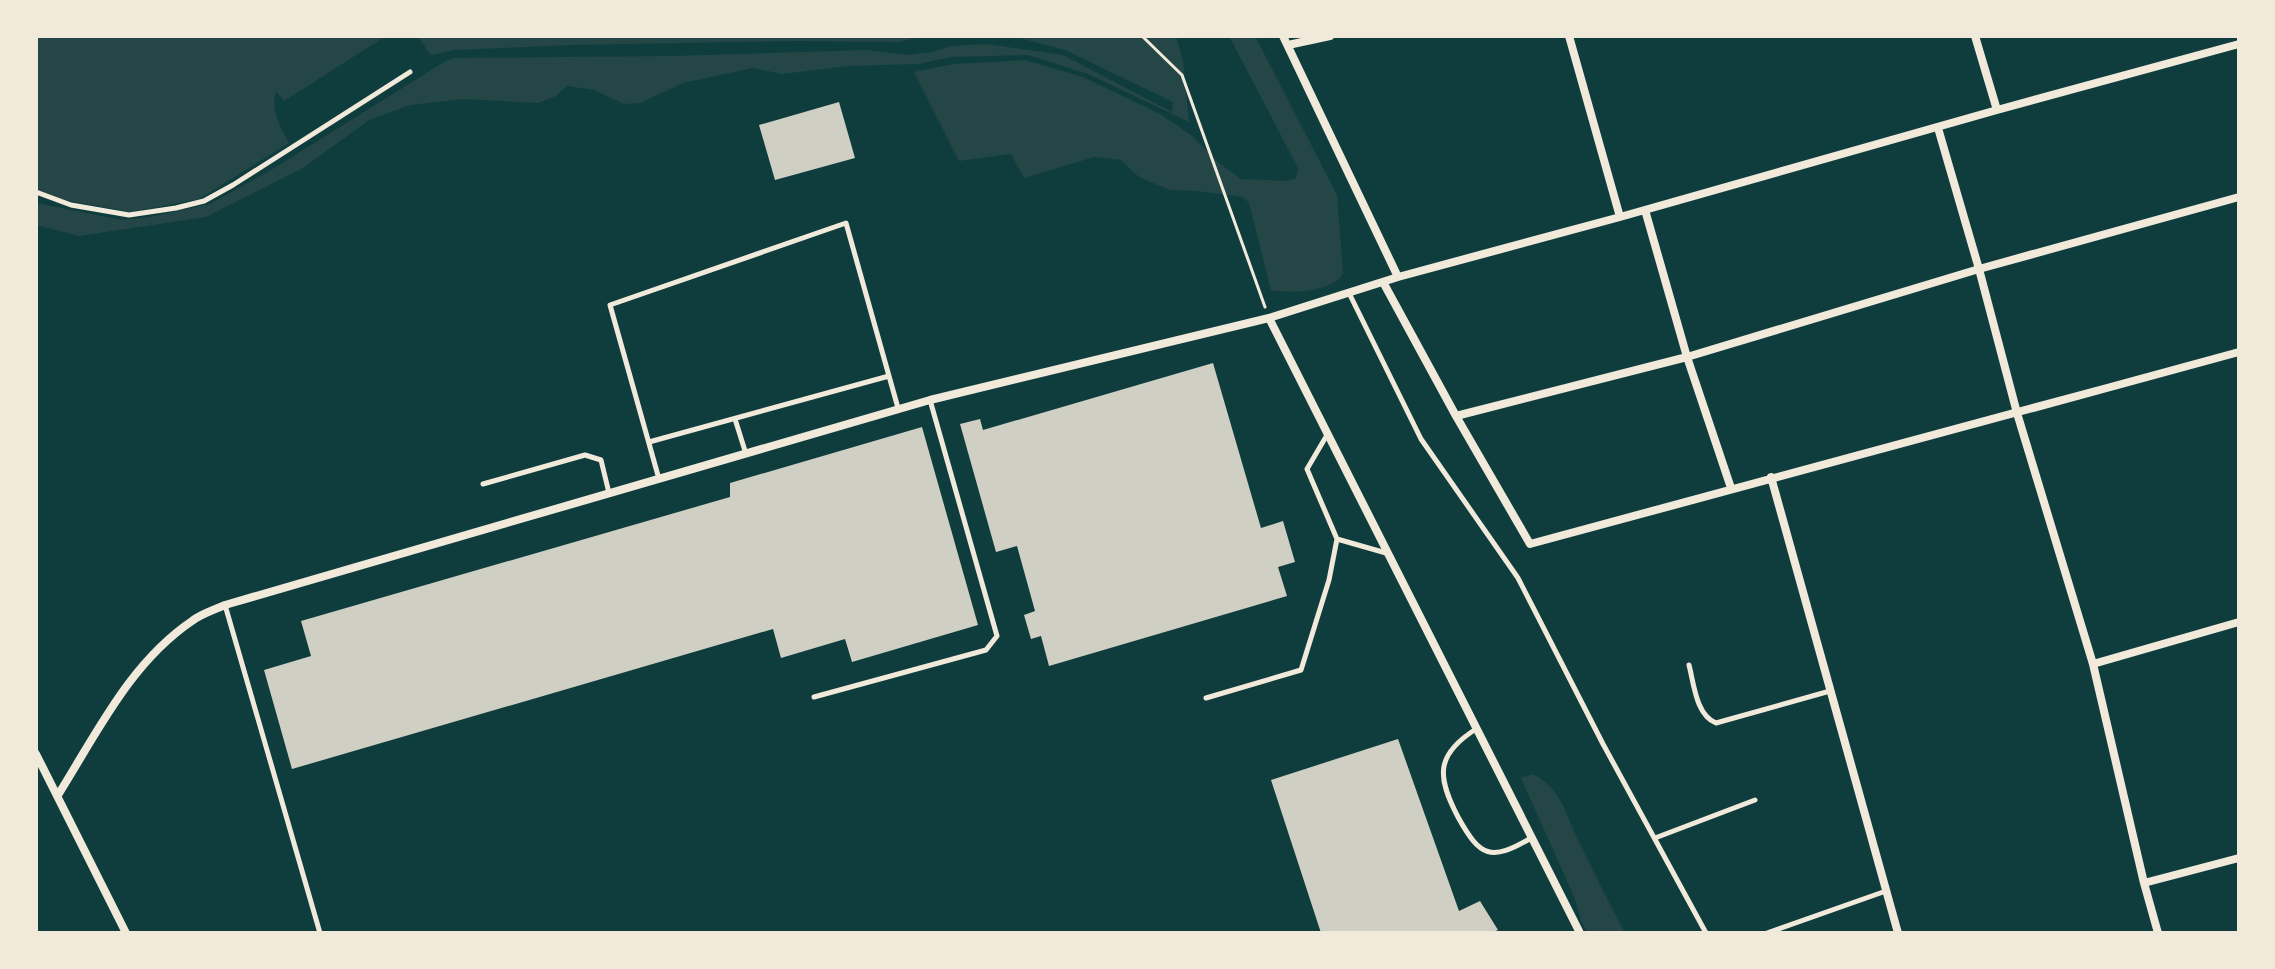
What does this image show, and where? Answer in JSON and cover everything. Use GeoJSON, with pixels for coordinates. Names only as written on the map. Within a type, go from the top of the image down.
{"type":"FeatureCollection","features":[{"type":"Feature","properties":{"kind":"street"},"geometry":{"type":"LineString","coordinates":[[1330,36],[1285,40],[1398,277]]}},
{"type":"Feature","properties":{"kind":"street"},"geometry":{"type":"LineString","coordinates":[[1569,36],[1620,217]]}},
{"type":"Feature","properties":{"kind":"street"},"geometry":{"type":"LineString","coordinates":[[1975,36],[1997,110]]}},
{"type":"Feature","properties":{"kind":"street"},"geometry":{"type":"LineString","coordinates":[[58,795],[131,677],[159,646],[194,619],[225,605],[930,400],[1269,318],[1398,277],[2239,44]]}},
{"type":"Feature","properties":{"kind":"street"},"geometry":{"type":"LineString","coordinates":[[1938,128],[2017,413],[2093,664],[2158,933]]}},
{"type":"Feature","properties":{"kind":"street"},"geometry":{"type":"LineString","coordinates":[[1456,416],[1687,357],[1979,269],[2239,197]]}},
{"type":"Feature","properties":{"kind":"street"},"geometry":{"type":"LineString","coordinates":[[1645,210],[1687,357],[1731,488]]}},
{"type":"Feature","properties":{"kind":"street"},"geometry":{"type":"LineString","coordinates":[[1383,282],[1530,544],[2239,352]]}},
{"type":"Feature","properties":{"kind":"street"},"geometry":{"type":"LineString","coordinates":[[1269,318],[1580,933]]}},
{"type":"Feature","properties":{"kind":"street"},"geometry":{"type":"LineString","coordinates":[[1771,477],[1898,933]]}},
{"type":"Feature","properties":{"kind":"street"},"geometry":{"type":"LineString","coordinates":[[2093,664],[2239,622]]}},
{"type":"Feature","properties":{"kind":"street"},"geometry":{"type":"LineString","coordinates":[[36,754],[126,933]]}},
{"type":"Feature","properties":{"kind":"street"},"geometry":{"type":"LineString","coordinates":[[2144,883],[2239,858]]}},
{"type":"Feature","properties":{"kind":"lane"},"geometry":{"type":"LineString","coordinates":[[36,192],[71,205],[129,215],[204,201],[410,72]]}},
{"type":"Feature","properties":{"kind":"lane"},"geometry":{"type":"LineString","coordinates":[[659,479],[610,305],[846,223],[898,409]]}},
{"type":"Feature","properties":{"kind":"lane"},"geometry":{"type":"LineString","coordinates":[[1349,293],[1421,439],[1518,578],[1603,744],[1706,933]]}},
{"type":"Feature","properties":{"kind":"lane"},"geometry":{"type":"LineString","coordinates":[[649,442],[889,376]]}},
{"type":"Feature","properties":{"kind":"lane"},"geometry":{"type":"LineString","coordinates":[[814,697],[986,650],[997,636],[930,400]]}},
{"type":"Feature","properties":{"kind":"lane"},"geometry":{"type":"LineString","coordinates":[[735,419],[746,454]]}},
{"type":"Feature","properties":{"kind":"lane"},"geometry":{"type":"LineString","coordinates":[[1206,698],[1301,670],[1329,580],[1337,539],[1307,469],[1328,435]]}},
{"type":"Feature","properties":{"kind":"lane"},"geometry":{"type":"LineString","coordinates":[[483,484],[585,455],[601,460],[609,494]]}},
{"type":"Feature","properties":{"kind":"lane"},"geometry":{"type":"LineString","coordinates":[[1337,539],[1387,553]]}},
{"type":"Feature","properties":{"kind":"lane"},"geometry":{"type":"LineString","coordinates":[[225,605],[320,933]]}},
{"type":"Feature","properties":{"kind":"lane"},"geometry":{"type":"LineString","coordinates":[[1689,665],[1701,708],[1705,716],[1716,723],[1831,690]]}},
{"type":"Feature","properties":{"kind":"lane"},"geometry":{"type":"LineString","coordinates":[[1476,729],[1458,740],[1448,754],[1443,766],[1447,796],[1470,839],[1478,847],[1501,852],[1531,838]]}},
{"type":"Feature","properties":{"kind":"lane"},"geometry":{"type":"LineString","coordinates":[[1655,838],[1755,800]]}},
{"type":"Feature","properties":{"kind":"lane"},"geometry":{"type":"LineString","coordinates":[[1767,933],[1886,891]]}},
{"type":"Feature","properties":{"kind":"path"},"geometry":{"type":"LineString","coordinates":[[1142,36],[1182,75],[1269,318]]}},
{"type":"Feature","properties":{"kind":"shaded area"},"geometry":{"type":"Polygon","coordinates":[[[36,36],[386,36],[284,101],[276,91],[275,111],[289,143],[199,199],[131,212],[64,200],[36,190],[36,36]]]}},
{"type":"Feature","properties":{"kind":"shaded area"},"geometry":{"type":"Polygon","coordinates":[[[418,36],[925,36],[899,42],[573,45],[454,50],[432,55],[418,36]]]}},
{"type":"Feature","properties":{"kind":"shaded area"},"geometry":{"type":"Polygon","coordinates":[[[1012,36],[1176,36],[1183,61],[1189,122],[1088,74],[1028,55],[950,57],[919,64],[848,66],[782,74],[753,68],[683,83],[640,103],[624,104],[594,90],[567,86],[556,96],[538,103],[463,99],[410,105],[369,120],[303,168],[206,217],[79,236],[36,225],[36,203],[122,220],[210,204],[454,58],[867,50],[908,55],[951,46],[986,44],[1063,55],[1172,112],[1173,102],[1065,50],[1012,36]]]}},
{"type":"Feature","properties":{"kind":"shaded area"},"geometry":{"type":"Polygon","coordinates":[[[1229,36],[1255,36],[1337,195],[1343,273],[1321,288],[1289,292],[1271,290],[1249,203],[1243,197],[1170,190],[1139,177],[1121,160],[1094,157],[1024,178],[1011,154],[959,161],[914,72],[954,64],[1025,60],[1083,77],[1160,114],[1191,135],[1218,162],[1241,179],[1288,181],[1296,178],[1298,168],[1229,36]]]}},
{"type":"Feature","properties":{"kind":"shaded area"},"geometry":{"type":"Polygon","coordinates":[[[1533,774],[1558,796],[1625,933],[1588,933],[1581,921],[1575,899],[1521,778],[1533,774]]]}},
{"type":"Feature","properties":{"kind":"building"},"geometry":{"type":"Polygon","coordinates":[[[839,102],[855,158],[775,180],[759,125],[839,102]]]}},
{"type":"Feature","properties":{"kind":"building"},"geometry":{"type":"Polygon","coordinates":[[[1213,363],[1261,528],[1283,521],[1295,562],[1278,567],[1287,596],[1049,666],[1041,636],[1031,639],[1024,615],[1035,611],[1017,546],[996,552],[960,424],[980,419],[983,430],[1213,363]]]}},
{"type":"Feature","properties":{"kind":"building"},"geometry":{"type":"Polygon","coordinates":[[[922,427],[978,625],[852,662],[845,639],[781,658],[773,629],[292,769],[264,670],[311,656],[301,621],[730,497],[730,483],[922,427]]]}},
{"type":"Feature","properties":{"kind":"building"},"geometry":{"type":"Polygon","coordinates":[[[1398,739],[1459,911],[1480,901],[1498,930],[1490,933],[1321,933],[1271,780],[1398,739]]]}}]}
